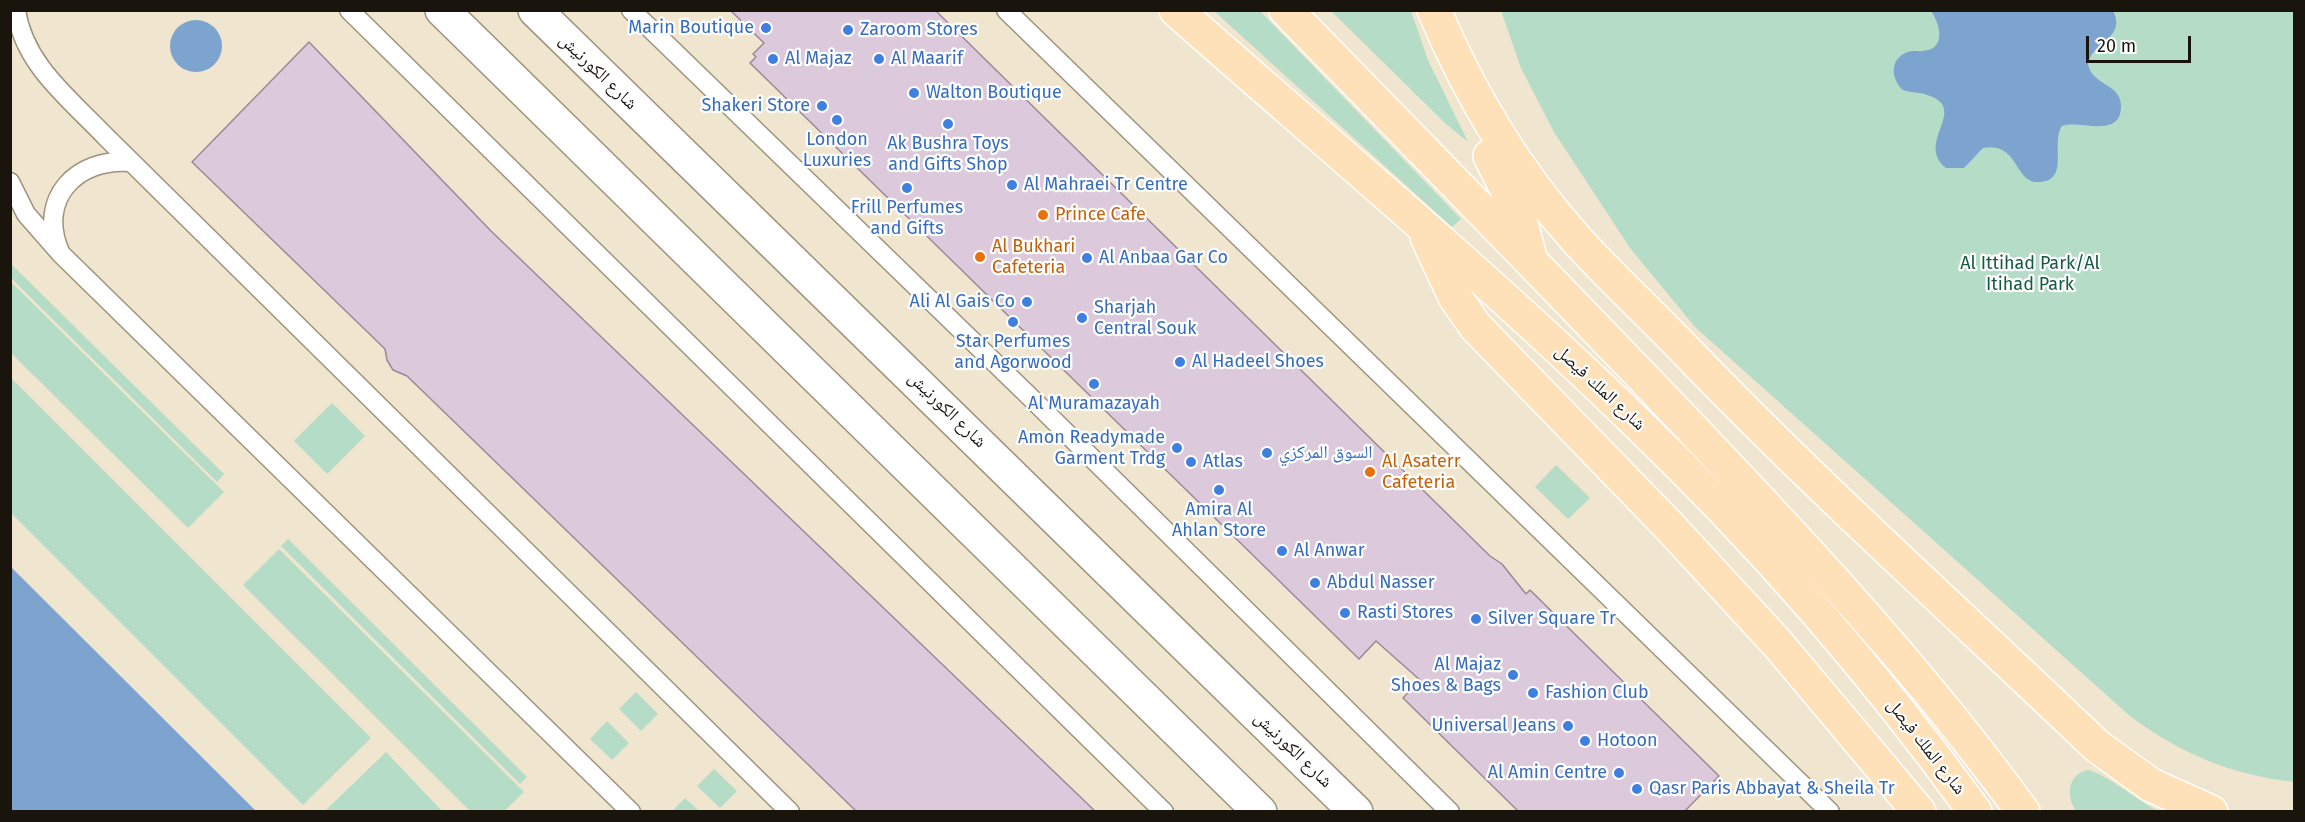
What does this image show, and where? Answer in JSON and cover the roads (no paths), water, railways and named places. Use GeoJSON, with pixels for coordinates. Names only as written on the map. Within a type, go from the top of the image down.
{"type":"FeatureCollection","features":[{"type":"Feature","properties":{"kind":"main road"},"geometry":{"type":"LineString","coordinates":[[442,10],[1260,812]]}},
{"type":"Feature","properties":{"kind":"main road","name":"شارع الكورنيش"},"geometry":{"type":"LineString","coordinates":[[535,10],[1356,812]]}},
{"type":"Feature","properties":{"kind":"main road","name":"شارع الملك فيصل"},"geometry":{"type":"LineString","coordinates":[[1176,10],[1568,357],[1705,492],[1841,642],[1896,708],[1975,812]]}},
{"type":"Feature","properties":{"kind":"main road","name":"شارع الملك فيصل"},"geometry":{"type":"LineString","coordinates":[[1286,10],[1558,288],[1834,579],[1947,712],[2023,812]]}},
{"type":"Feature","properties":{"kind":"main road"},"geometry":{"type":"LineString","coordinates":[[1434,10],[1451,49],[1502,141],[1537,191],[1575,238],[1750,419],[2097,746],[2151,785],[2211,812]]}},
{"type":"Feature","properties":{"kind":"main road"},"geometry":{"type":"LineString","coordinates":[[1473,89],[1479,130],[1518,211],[1530,259]]}},
{"type":"Feature","properties":{"kind":"main road"},"geometry":{"type":"LineString","coordinates":[[1424,230],[1455,297],[1476,327],[1669,526],[1769,634],[1919,812]]}},
{"type":"Feature","properties":{"kind":"main road"},"geometry":{"type":"LineString","coordinates":[[1558,288],[1591,300],[1663,355],[1719,408],[1750,419]]}},
{"type":"Feature","properties":{"kind":"lane"},"geometry":{"type":"LineString","coordinates":[[16,10],[26,43],[45,74],[130,162],[790,812]]}},
{"type":"Feature","properties":{"kind":"lane"},"geometry":{"type":"LineString","coordinates":[[349,10],[1164,812]]}},
{"type":"Feature","properties":{"kind":"lane"},"geometry":{"type":"LineString","coordinates":[[632,10],[1028,394],[1450,812]]}},
{"type":"Feature","properties":{"kind":"lane"},"geometry":{"type":"LineString","coordinates":[[1006,10],[1830,812]]}},
{"type":"Feature","properties":{"kind":"lane"},"geometry":{"type":"LineString","coordinates":[[61,254],[53,226],[58,198],[65,186],[88,167],[101,163],[130,162]]}},
{"type":"Feature","properties":{"kind":"lane"},"geometry":{"type":"LineString","coordinates":[[10,182],[26,214],[61,254],[631,812]]}},
{"type":"Feature","properties":{"kind":"water"},"geometry":{"type":"Polygon","coordinates":[[[1931,11],[2113,11],[2116,28],[2096,50],[2088,64],[2095,77],[2112,88],[2120,98],[2119,116],[2107,125],[2062,126],[2059,133],[2057,169],[2054,176],[2048,180],[2030,181],[2010,156],[1995,147],[1983,148],[1964,168],[1946,168],[1938,158],[1936,148],[1944,118],[1944,110],[1940,102],[1927,95],[1903,90],[1894,74],[1895,63],[1902,55],[1910,51],[1921,51],[1936,46],[1939,29],[1931,11]]]}},
{"type":"Feature","properties":{"kind":"water"},"geometry":{"type":"Polygon","coordinates":[[[191,20],[201,20],[215,27],[222,46],[215,65],[201,72],[191,72],[181,68],[174,61],[170,51],[170,41],[174,31],[181,24],[191,20]]]}},
{"type":"Feature","properties":{"kind":"water"},"geometry":{"type":"Polygon","coordinates":[[[10,566],[256,811],[11,811],[10,566]]]}},
{"type":"Feature","properties":{"kind":"place","name":"Marin Boutique"},"geometry":{"type":"Point","coordinates":[766,28]}},
{"type":"Feature","properties":{"kind":"place","name":"Zaroom Stores"},"geometry":{"type":"Point","coordinates":[848,30]}},
{"type":"Feature","properties":{"kind":"place","name":"Al Majaz"},"geometry":{"type":"Point","coordinates":[773,59]}},
{"type":"Feature","properties":{"kind":"place","name":"Al Maarif"},"geometry":{"type":"Point","coordinates":[879,59]}},
{"type":"Feature","properties":{"kind":"place","name":"Walton Boutique"},"geometry":{"type":"Point","coordinates":[914,93]}},
{"type":"Feature","properties":{"kind":"place","name":"Shakeri Store"},"geometry":{"type":"Point","coordinates":[822,106]}},
{"type":"Feature","properties":{"kind":"place","name":"London Luxuries"},"geometry":{"type":"Point","coordinates":[837,120]}},
{"type":"Feature","properties":{"kind":"place","name":"Ak Bushra Toys and Gifts Shop"},"geometry":{"type":"Point","coordinates":[948,124]}},
{"type":"Feature","properties":{"kind":"place","name":"Al Mahraei Tr Centre"},"geometry":{"type":"Point","coordinates":[1012,185]}},
{"type":"Feature","properties":{"kind":"place","name":"Frill Perfumes and Gifts"},"geometry":{"type":"Point","coordinates":[907,188]}},
{"type":"Feature","properties":{"kind":"place","name":"Prince Cafe"},"geometry":{"type":"Point","coordinates":[1043,215]}},
{"type":"Feature","properties":{"kind":"place","name":"Al Bukhari Cafeteria"},"geometry":{"type":"Point","coordinates":[980,257]}},
{"type":"Feature","properties":{"kind":"place","name":"Al Anbaa Gar Co"},"geometry":{"type":"Point","coordinates":[1087,258]}},
{"type":"Feature","properties":{"kind":"place","name":"Ali Al Gais Co"},"geometry":{"type":"Point","coordinates":[1027,302]}},
{"type":"Feature","properties":{"kind":"place","name":"Sharjah Central Souk"},"geometry":{"type":"Point","coordinates":[1082,318]}},
{"type":"Feature","properties":{"kind":"place","name":"Star Perfumes and Agorwood"},"geometry":{"type":"Point","coordinates":[1013,322]}},
{"type":"Feature","properties":{"kind":"place","name":"Al Hadeel Shoes"},"geometry":{"type":"Point","coordinates":[1180,362]}},
{"type":"Feature","properties":{"kind":"place","name":"Al Muramazayah"},"geometry":{"type":"Point","coordinates":[1094,384]}},
{"type":"Feature","properties":{"kind":"place","name":"Amon Readymade Garment Trdg"},"geometry":{"type":"Point","coordinates":[1177,448]}},
{"type":"Feature","properties":{"kind":"place","name":"السوق المركزي"},"geometry":{"type":"Point","coordinates":[1267,453]}},
{"type":"Feature","properties":{"kind":"place","name":"Atlas"},"geometry":{"type":"Point","coordinates":[1191,462]}},
{"type":"Feature","properties":{"kind":"place","name":"Al Asaterr Cafeteria"},"geometry":{"type":"Point","coordinates":[1370,472]}},
{"type":"Feature","properties":{"kind":"place","name":"Amira Al Ahlan Store"},"geometry":{"type":"Point","coordinates":[1219,490]}},
{"type":"Feature","properties":{"kind":"place","name":"Al Anwar"},"geometry":{"type":"Point","coordinates":[1282,551]}},
{"type":"Feature","properties":{"kind":"place","name":"Abdul Nasser"},"geometry":{"type":"Point","coordinates":[1315,583]}},
{"type":"Feature","properties":{"kind":"place","name":"Rasti Stores"},"geometry":{"type":"Point","coordinates":[1345,613]}},
{"type":"Feature","properties":{"kind":"place","name":"Silver Square Tr"},"geometry":{"type":"Point","coordinates":[1476,619]}},
{"type":"Feature","properties":{"kind":"place","name":"Al Majaz Shoes & Bags"},"geometry":{"type":"Point","coordinates":[1513,675]}},
{"type":"Feature","properties":{"kind":"place","name":"Fashion Club"},"geometry":{"type":"Point","coordinates":[1533,693]}},
{"type":"Feature","properties":{"kind":"place","name":"Universal Jeans"},"geometry":{"type":"Point","coordinates":[1568,726]}},
{"type":"Feature","properties":{"kind":"place","name":"Hotoon"},"geometry":{"type":"Point","coordinates":[1585,741]}},
{"type":"Feature","properties":{"kind":"place","name":"Al Amin Centre"},"geometry":{"type":"Point","coordinates":[1619,773]}},
{"type":"Feature","properties":{"kind":"place","name":"Qasr Paris Abbayat & Sheila Tr"},"geometry":{"type":"Point","coordinates":[1637,789]}},
{"type":"Feature","properties":{"kind":"park label","name":"Al Ittihad Park/Al Itihad Park"},"geometry":{"type":"Point","coordinates":[2030,274]}}]}
